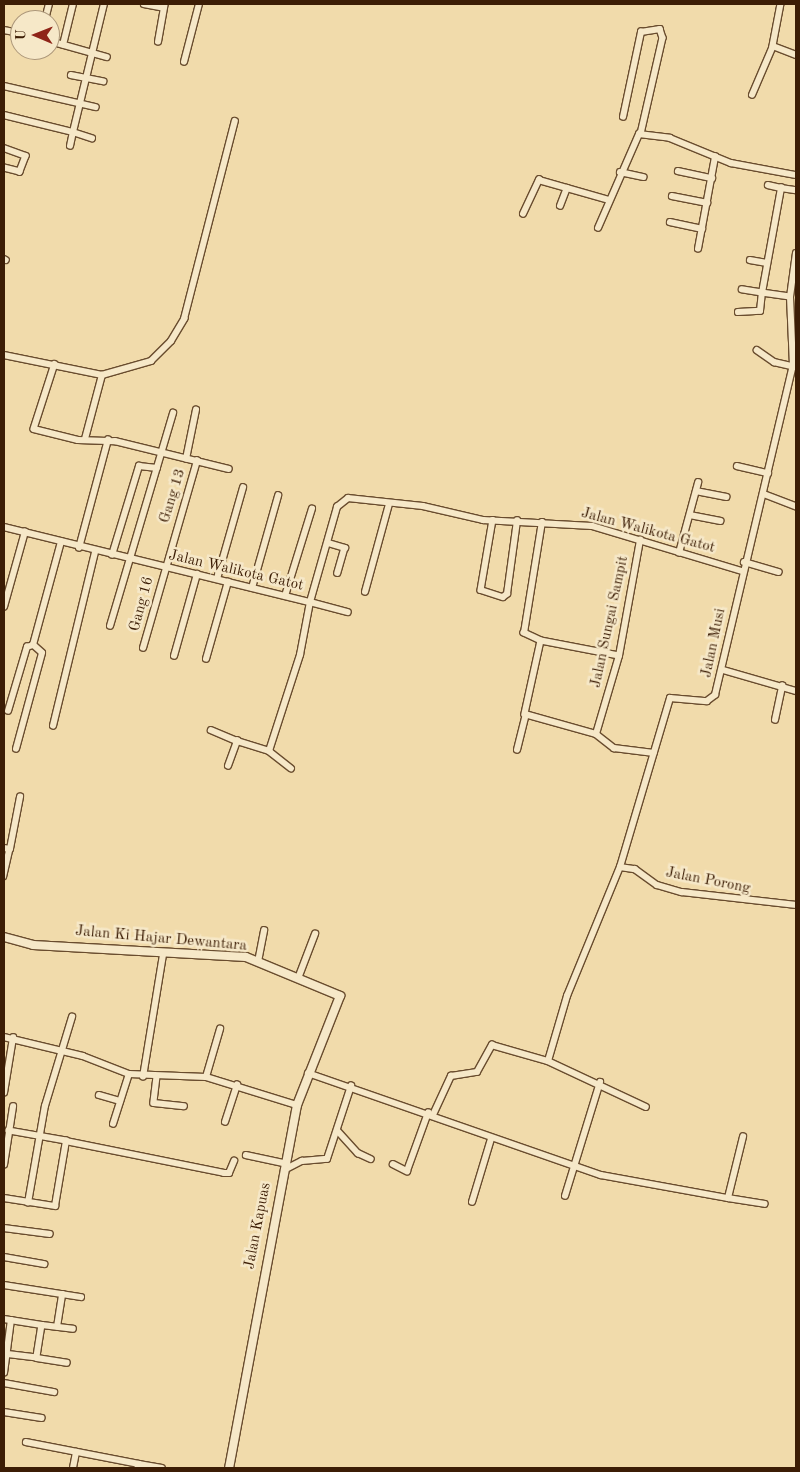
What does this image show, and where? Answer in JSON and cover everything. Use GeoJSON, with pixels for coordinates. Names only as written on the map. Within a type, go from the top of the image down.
{"type":"FeatureCollection","features":[{"type":"Feature","properties":{"kind":"main road","name":"Jalan Ki Hajar Dewantara"},"geometry":{"type":"LineString","coordinates":[[4,937],[33,945],[116,947],[163,955],[219,954],[258,962],[299,976],[340,996]]}},
{"type":"Feature","properties":{"kind":"main road","name":"Jalan Kapuas"},"geometry":{"type":"LineString","coordinates":[[228,1468],[297,1105],[311,1074],[340,996]]}},
{"type":"Feature","properties":{"kind":"street"},"geometry":{"type":"LineString","coordinates":[[63,46],[73,4]]}},
{"type":"Feature","properties":{"kind":"street"},"geometry":{"type":"LineString","coordinates":[[70,146],[90,54],[104,4]]}},
{"type":"Feature","properties":{"kind":"street"},"geometry":{"type":"LineString","coordinates":[[144,4],[164,6],[158,42]]}},
{"type":"Feature","properties":{"kind":"street"},"geometry":{"type":"LineString","coordinates":[[184,62],[199,4]]}},
{"type":"Feature","properties":{"kind":"street"},"geometry":{"type":"LineString","coordinates":[[752,95],[773,46],[781,4]]}},
{"type":"Feature","properties":{"kind":"street"},"geometry":{"type":"LineString","coordinates":[[623,117],[641,32],[660,29],[663,38],[641,134]]}},
{"type":"Feature","properties":{"kind":"street"},"geometry":{"type":"LineString","coordinates":[[60,45],[107,57]]}},
{"type":"Feature","properties":{"kind":"street"},"geometry":{"type":"LineString","coordinates":[[773,46],[796,55]]}},
{"type":"Feature","properties":{"kind":"street"},"geometry":{"type":"LineString","coordinates":[[71,75],[103,81]]}},
{"type":"Feature","properties":{"kind":"street"},"geometry":{"type":"LineString","coordinates":[[4,86],[96,107]]}},
{"type":"Feature","properties":{"kind":"street"},"geometry":{"type":"LineString","coordinates":[[4,116],[92,138]]}},
{"type":"Feature","properties":{"kind":"street"},"geometry":{"type":"LineString","coordinates":[[4,355],[102,375],[151,362],[171,341],[184,319],[235,121]]}},
{"type":"Feature","properties":{"kind":"street"},"geometry":{"type":"LineString","coordinates":[[598,228],[634,138],[641,134],[670,138],[715,157],[796,175]]}},
{"type":"Feature","properties":{"kind":"street"},"geometry":{"type":"LineString","coordinates":[[4,148],[26,156],[20,172],[4,168]]}},
{"type":"Feature","properties":{"kind":"street"},"geometry":{"type":"LineString","coordinates":[[698,249],[715,157]]}},
{"type":"Feature","properties":{"kind":"street"},"geometry":{"type":"LineString","coordinates":[[678,171],[712,178]]}},
{"type":"Feature","properties":{"kind":"street"},"geometry":{"type":"LineString","coordinates":[[620,172],[643,177]]}},
{"type":"Feature","properties":{"kind":"street"},"geometry":{"type":"LineString","coordinates":[[523,214],[537,181],[609,200]]}},
{"type":"Feature","properties":{"kind":"street"},"geometry":{"type":"LineString","coordinates":[[768,186],[796,190]]}},
{"type":"Feature","properties":{"kind":"street"},"geometry":{"type":"LineString","coordinates":[[560,206],[567,188]]}},
{"type":"Feature","properties":{"kind":"street"},"geometry":{"type":"LineString","coordinates":[[738,312],[759,312],[781,188]]}},
{"type":"Feature","properties":{"kind":"street"},"geometry":{"type":"LineString","coordinates":[[672,196],[707,203]]}},
{"type":"Feature","properties":{"kind":"street"},"geometry":{"type":"LineString","coordinates":[[670,222],[702,229]]}},
{"type":"Feature","properties":{"kind":"street","name":"Jalan Musi"},"geometry":{"type":"LineString","coordinates":[[548,1061],[567,996],[620,867],[670,698],[712,700],[723,670],[744,562],[764,494],[795,367],[793,311],[790,297],[794,282],[796,253]]}},
{"type":"Feature","properties":{"kind":"street"},"geometry":{"type":"LineString","coordinates":[[750,260],[767,263]]}},
{"type":"Feature","properties":{"kind":"street"},"geometry":{"type":"LineString","coordinates":[[742,290],[790,297]]}},
{"type":"Feature","properties":{"kind":"street"},"geometry":{"type":"LineString","coordinates":[[757,350],[774,362],[795,367]]}},
{"type":"Feature","properties":{"kind":"street"},"geometry":{"type":"LineString","coordinates":[[55,364],[34,429],[85,439],[108,440],[229,469]]}},
{"type":"Feature","properties":{"kind":"street"},"geometry":{"type":"LineString","coordinates":[[85,439],[102,375]]}},
{"type":"Feature","properties":{"kind":"street"},"geometry":{"type":"LineString","coordinates":[[186,459],[196,410]]}},
{"type":"Feature","properties":{"kind":"street"},"geometry":{"type":"LineString","coordinates":[[110,626],[132,558],[173,413]]}},
{"type":"Feature","properties":{"kind":"street"},"geometry":{"type":"LineString","coordinates":[[79,548],[108,440]]}},
{"type":"Feature","properties":{"kind":"street","name":"Gang 13"},"geometry":{"type":"LineString","coordinates":[[165,567],[197,462]]}},
{"type":"Feature","properties":{"kind":"street"},"geometry":{"type":"LineString","coordinates":[[112,555],[139,466],[157,468]]}},
{"type":"Feature","properties":{"kind":"street"},"geometry":{"type":"LineString","coordinates":[[737,466],[768,473]]}},
{"type":"Feature","properties":{"kind":"street"},"geometry":{"type":"LineString","coordinates":[[679,553],[698,483]]}},
{"type":"Feature","properties":{"kind":"street"},"geometry":{"type":"LineString","coordinates":[[216,579],[243,488]]}},
{"type":"Feature","properties":{"kind":"street"},"geometry":{"type":"LineString","coordinates":[[696,491],[726,497]]}},
{"type":"Feature","properties":{"kind":"street"},"geometry":{"type":"LineString","coordinates":[[764,494],[796,506]]}},
{"type":"Feature","properties":{"kind":"street"},"geometry":{"type":"LineString","coordinates":[[252,588],[278,496]]}},
{"type":"Feature","properties":{"kind":"street","name":"Jalan Walikota Gatot"},"geometry":{"type":"LineString","coordinates":[[4,528],[95,552],[132,558],[310,602],[342,499],[423,506],[493,520],[592,526],[742,571]]}},
{"type":"Feature","properties":{"kind":"street"},"geometry":{"type":"LineString","coordinates":[[364,592],[388,504]]}},
{"type":"Feature","properties":{"kind":"street"},"geometry":{"type":"LineString","coordinates":[[285,596],[312,509]]}},
{"type":"Feature","properties":{"kind":"street"},"geometry":{"type":"LineString","coordinates":[[690,515],[720,521]]}},
{"type":"Feature","properties":{"kind":"street"},"geometry":{"type":"LineString","coordinates":[[493,520],[481,590],[503,597],[508,594],[517,521]]}},
{"type":"Feature","properties":{"kind":"street"},"geometry":{"type":"LineString","coordinates":[[542,522],[524,633],[541,641],[619,656]]}},
{"type":"Feature","properties":{"kind":"street"},"geometry":{"type":"LineString","coordinates":[[4,608],[25,532]]}},
{"type":"Feature","properties":{"kind":"street","name":"Jalan Sungai Sampit"},"geometry":{"type":"LineString","coordinates":[[596,734],[619,656],[640,540]]}},
{"type":"Feature","properties":{"kind":"street"},"geometry":{"type":"LineString","coordinates":[[33,645],[61,542]]}},
{"type":"Feature","properties":{"kind":"street"},"geometry":{"type":"LineString","coordinates":[[328,543],[345,548],[338,573]]}},
{"type":"Feature","properties":{"kind":"street"},"geometry":{"type":"LineString","coordinates":[[54,726],[95,552]]}},
{"type":"Feature","properties":{"kind":"street"},"geometry":{"type":"LineString","coordinates":[[744,562],[779,572]]}},
{"type":"Feature","properties":{"kind":"street","name":"Gang 16"},"geometry":{"type":"LineString","coordinates":[[143,648],[165,567]]}},
{"type":"Feature","properties":{"kind":"street"},"geometry":{"type":"LineString","coordinates":[[174,656],[197,574]]}},
{"type":"Feature","properties":{"kind":"street"},"geometry":{"type":"LineString","coordinates":[[206,659],[228,582]]}},
{"type":"Feature","properties":{"kind":"street"},"geometry":{"type":"LineString","coordinates":[[269,751],[300,655],[310,602],[348,612]]}},
{"type":"Feature","properties":{"kind":"street"},"geometry":{"type":"LineString","coordinates":[[517,750],[541,641]]}},
{"type":"Feature","properties":{"kind":"street"},"geometry":{"type":"LineString","coordinates":[[8,711],[27,647],[33,645]]}},
{"type":"Feature","properties":{"kind":"street"},"geometry":{"type":"LineString","coordinates":[[16,749],[42,653],[33,645]]}},
{"type":"Feature","properties":{"kind":"street"},"geometry":{"type":"LineString","coordinates":[[723,670],[796,691]]}},
{"type":"Feature","properties":{"kind":"street"},"geometry":{"type":"LineString","coordinates":[[775,720],[782,686]]}},
{"type":"Feature","properties":{"kind":"street"},"geometry":{"type":"LineString","coordinates":[[526,715],[596,734],[614,748],[654,753]]}},
{"type":"Feature","properties":{"kind":"street"},"geometry":{"type":"LineString","coordinates":[[211,730],[269,751],[291,768]]}},
{"type":"Feature","properties":{"kind":"street"},"geometry":{"type":"LineString","coordinates":[[228,766],[237,741]]}},
{"type":"Feature","properties":{"kind":"street"},"geometry":{"type":"LineString","coordinates":[[4,876],[7,849],[20,797]]}},
{"type":"Feature","properties":{"kind":"street","name":"Jalan Porong"},"geometry":{"type":"LineString","coordinates":[[620,867],[635,869],[657,885],[682,892],[796,905]]}},
{"type":"Feature","properties":{"kind":"street"},"geometry":{"type":"LineString","coordinates":[[258,962],[264,931]]}},
{"type":"Feature","properties":{"kind":"street"},"geometry":{"type":"LineString","coordinates":[[299,976],[315,934]]}},
{"type":"Feature","properties":{"kind":"street"},"geometry":{"type":"LineString","coordinates":[[143,1076],[163,955]]}},
{"type":"Feature","properties":{"kind":"street"},"geometry":{"type":"LineString","coordinates":[[28,1203],[38,1136],[72,1017]]}},
{"type":"Feature","properties":{"kind":"street"},"geometry":{"type":"LineString","coordinates":[[206,1077],[220,1029]]}},
{"type":"Feature","properties":{"kind":"street"},"geometry":{"type":"LineString","coordinates":[[4,1037],[63,1051],[129,1074],[158,1077],[206,1077],[237,1084],[297,1105]]}},
{"type":"Feature","properties":{"kind":"street"},"geometry":{"type":"LineString","coordinates":[[4,1093],[13,1038]]}},
{"type":"Feature","properties":{"kind":"street"},"geometry":{"type":"LineString","coordinates":[[394,1164],[406,1171],[431,1114],[451,1076],[477,1072],[492,1044],[548,1061],[600,1082],[646,1107]]}},
{"type":"Feature","properties":{"kind":"street"},"geometry":{"type":"LineString","coordinates":[[113,1124],[129,1074]]}},
{"type":"Feature","properties":{"kind":"street"},"geometry":{"type":"LineString","coordinates":[[311,1074],[431,1114],[491,1139],[621,1181],[650,1182],[765,1204]]}},
{"type":"Feature","properties":{"kind":"street"},"geometry":{"type":"LineString","coordinates":[[158,1077],[154,1103],[184,1106]]}},
{"type":"Feature","properties":{"kind":"street"},"geometry":{"type":"LineString","coordinates":[[565,1196],[600,1082]]}},
{"type":"Feature","properties":{"kind":"street"},"geometry":{"type":"LineString","coordinates":[[225,1122],[237,1084]]}},
{"type":"Feature","properties":{"kind":"street"},"geometry":{"type":"LineString","coordinates":[[246,1155],[286,1166],[302,1161],[327,1159],[338,1131],[350,1086]]}},
{"type":"Feature","properties":{"kind":"street"},"geometry":{"type":"LineString","coordinates":[[99,1095],[120,1101]]}},
{"type":"Feature","properties":{"kind":"street"},"geometry":{"type":"LineString","coordinates":[[4,1166],[13,1108]]}},
{"type":"Feature","properties":{"kind":"street"},"geometry":{"type":"LineString","coordinates":[[9,1131],[224,1173],[229,1173],[234,1161]]}},
{"type":"Feature","properties":{"kind":"street"},"geometry":{"type":"LineString","coordinates":[[338,1131],[358,1153],[371,1159]]}},
{"type":"Feature","properties":{"kind":"street"},"geometry":{"type":"LineString","coordinates":[[728,1198],[743,1137]]}},
{"type":"Feature","properties":{"kind":"street"},"geometry":{"type":"LineString","coordinates":[[472,1202],[491,1139]]}},
{"type":"Feature","properties":{"kind":"street"},"geometry":{"type":"LineString","coordinates":[[4,1198],[28,1203],[56,1204],[66,1141]]}},
{"type":"Feature","properties":{"kind":"street"},"geometry":{"type":"LineString","coordinates":[[4,1228],[50,1234]]}},
{"type":"Feature","properties":{"kind":"street"},"geometry":{"type":"LineString","coordinates":[[4,1257],[44,1264]]}},
{"type":"Feature","properties":{"kind":"street"},"geometry":{"type":"LineString","coordinates":[[4,1285],[81,1297]]}},
{"type":"Feature","properties":{"kind":"street"},"geometry":{"type":"LineString","coordinates":[[57,1327],[62,1294]]}},
{"type":"Feature","properties":{"kind":"street"},"geometry":{"type":"LineString","coordinates":[[4,1319],[73,1329]]}},
{"type":"Feature","properties":{"kind":"street"},"geometry":{"type":"LineString","coordinates":[[4,1373],[11,1320]]}},
{"type":"Feature","properties":{"kind":"street"},"geometry":{"type":"LineString","coordinates":[[37,1358],[42,1324]]}},
{"type":"Feature","properties":{"kind":"street"},"geometry":{"type":"LineString","coordinates":[[6,1354],[67,1363]]}},
{"type":"Feature","properties":{"kind":"street"},"geometry":{"type":"LineString","coordinates":[[4,1383],[54,1392]]}},
{"type":"Feature","properties":{"kind":"street"},"geometry":{"type":"LineString","coordinates":[[4,1412],[42,1418]]}},
{"type":"Feature","properties":{"kind":"street"},"geometry":{"type":"LineString","coordinates":[[26,1442],[139,1466],[162,1468]]}},
{"type":"Feature","properties":{"kind":"street"},"geometry":{"type":"LineString","coordinates":[[73,1468],[76,1452]]}}]}
